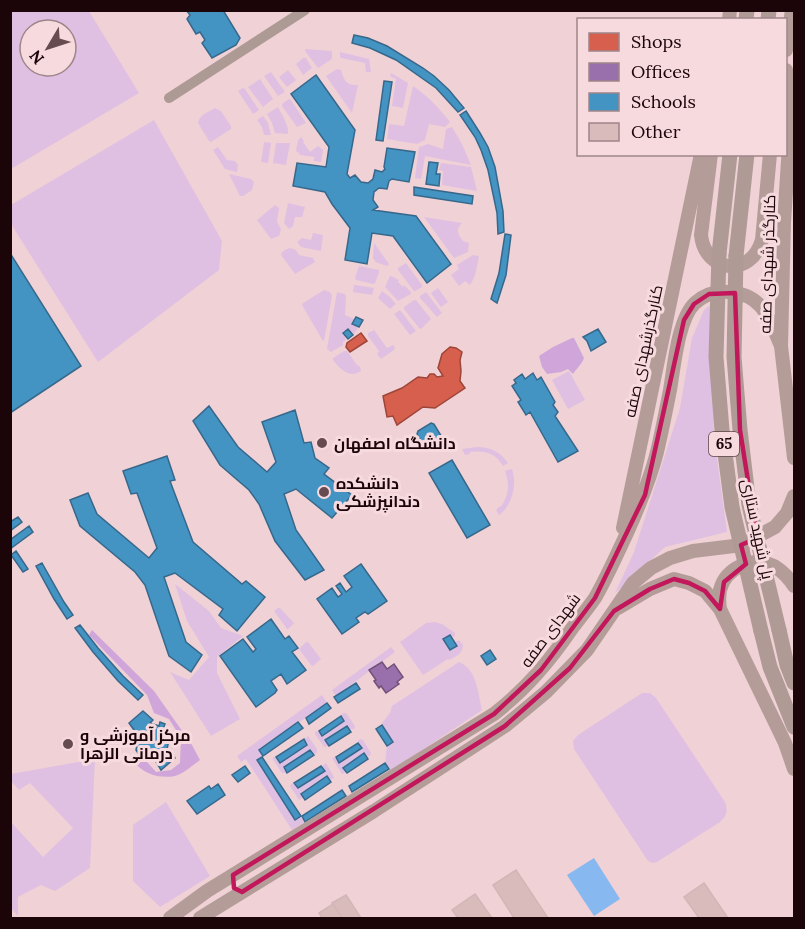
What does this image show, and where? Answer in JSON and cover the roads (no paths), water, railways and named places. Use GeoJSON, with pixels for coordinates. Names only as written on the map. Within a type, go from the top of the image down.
{"type":"FeatureCollection","features":[{"type":"Feature","properties":{"kind":"highway","name":"پل شهید ستاری"},"geometry":{"type":"LineString","coordinates":[[730,156],[719,254],[716,357],[722,430],[732,507],[761,631],[770,667],[795,727]]}},
{"type":"Feature","properties":{"kind":"highway","name":"پل شهید ستاری"},"geometry":{"type":"LineString","coordinates":[[747,156],[735,256],[734,357],[740,430],[749,505],[787,665],[795,683]]}},
{"type":"Feature","properties":{"kind":"main road"},"geometry":{"type":"LineString","coordinates":[[787,43],[792,10]]}},
{"type":"Feature","properties":{"kind":"main road","name":"کنارگذر شهدای صفه"},"geometry":{"type":"LineString","coordinates":[[787,85],[790,130],[784,222],[781,346],[795,458]]}},
{"type":"Feature","properties":{"kind":"main road"},"geometry":{"type":"LineString","coordinates":[[790,130],[795,212]]}},
{"type":"Feature","properties":{"kind":"main road","name":"کنارگذرشهدای صفه"},"geometry":{"type":"LineString","coordinates":[[617,554],[701,156]]}},
{"type":"Feature","properties":{"kind":"main road"},"geometry":{"type":"LineString","coordinates":[[711,156],[700,235],[704,250],[714,261],[721,265],[736,266],[750,260],[760,248],[770,156]]}},
{"type":"Feature","properties":{"kind":"main road","name":"شهدای صفه"},"geometry":{"type":"LineString","coordinates":[[170,918],[207,891],[494,714],[514,698],[541,670],[595,598],[645,495],[662,432],[679,339],[684,321],[694,304],[709,294],[723,292],[741,293],[751,297],[769,318],[781,346]]}},
{"type":"Feature","properties":{"kind":"main road"},"geometry":{"type":"LineString","coordinates":[[200,918],[374,811],[505,726],[546,692],[570,668],[586,650],[633,583],[651,568],[670,558],[693,551],[742,545],[775,527],[787,513],[795,496]]}},
{"type":"Feature","properties":{"kind":"main road"},"geometry":{"type":"LineString","coordinates":[[720,609],[720,591],[724,582],[729,574],[745,564],[754,562],[773,566],[781,570],[795,586]]}},
{"type":"Feature","properties":{"kind":"main road"},"geometry":{"type":"LineString","coordinates":[[614,611],[650,589],[674,579],[705,591],[720,609],[795,768]]}},
{"type":"Feature","properties":{"kind":"main road"},"geometry":{"type":"LineString","coordinates":[[233,875],[231,880],[233,886],[242,892]]}},
{"type":"Feature","properties":{"kind":"main road"},"geometry":{"type":"LineString","coordinates":[[207,891],[216,898],[216,908]]}},
{"type":"Feature","properties":{"kind":"street"},"geometry":{"type":"LineString","coordinates":[[169,98],[305,10]]}},
{"type":"Feature","properties":{"kind":"water"},"geometry":{"type":"Polygon","coordinates":[[[594,858],[620,899],[594,916],[567,875],[594,858]]]}},
{"type":"Feature","properties":{"kind":"place","name":"دانشگاه اصفهان"},"geometry":{"type":"Point","coordinates":[322,443]}},
{"type":"Feature","properties":{"kind":"place","name":"دانشکده دندانپزشکی"},"geometry":{"type":"Point","coordinates":[324,492]}},
{"type":"Feature","properties":{"kind":"place","name":"مرکز آموزشی و درمانی الزهرا"},"geometry":{"type":"Point","coordinates":[68,744]}}]}
